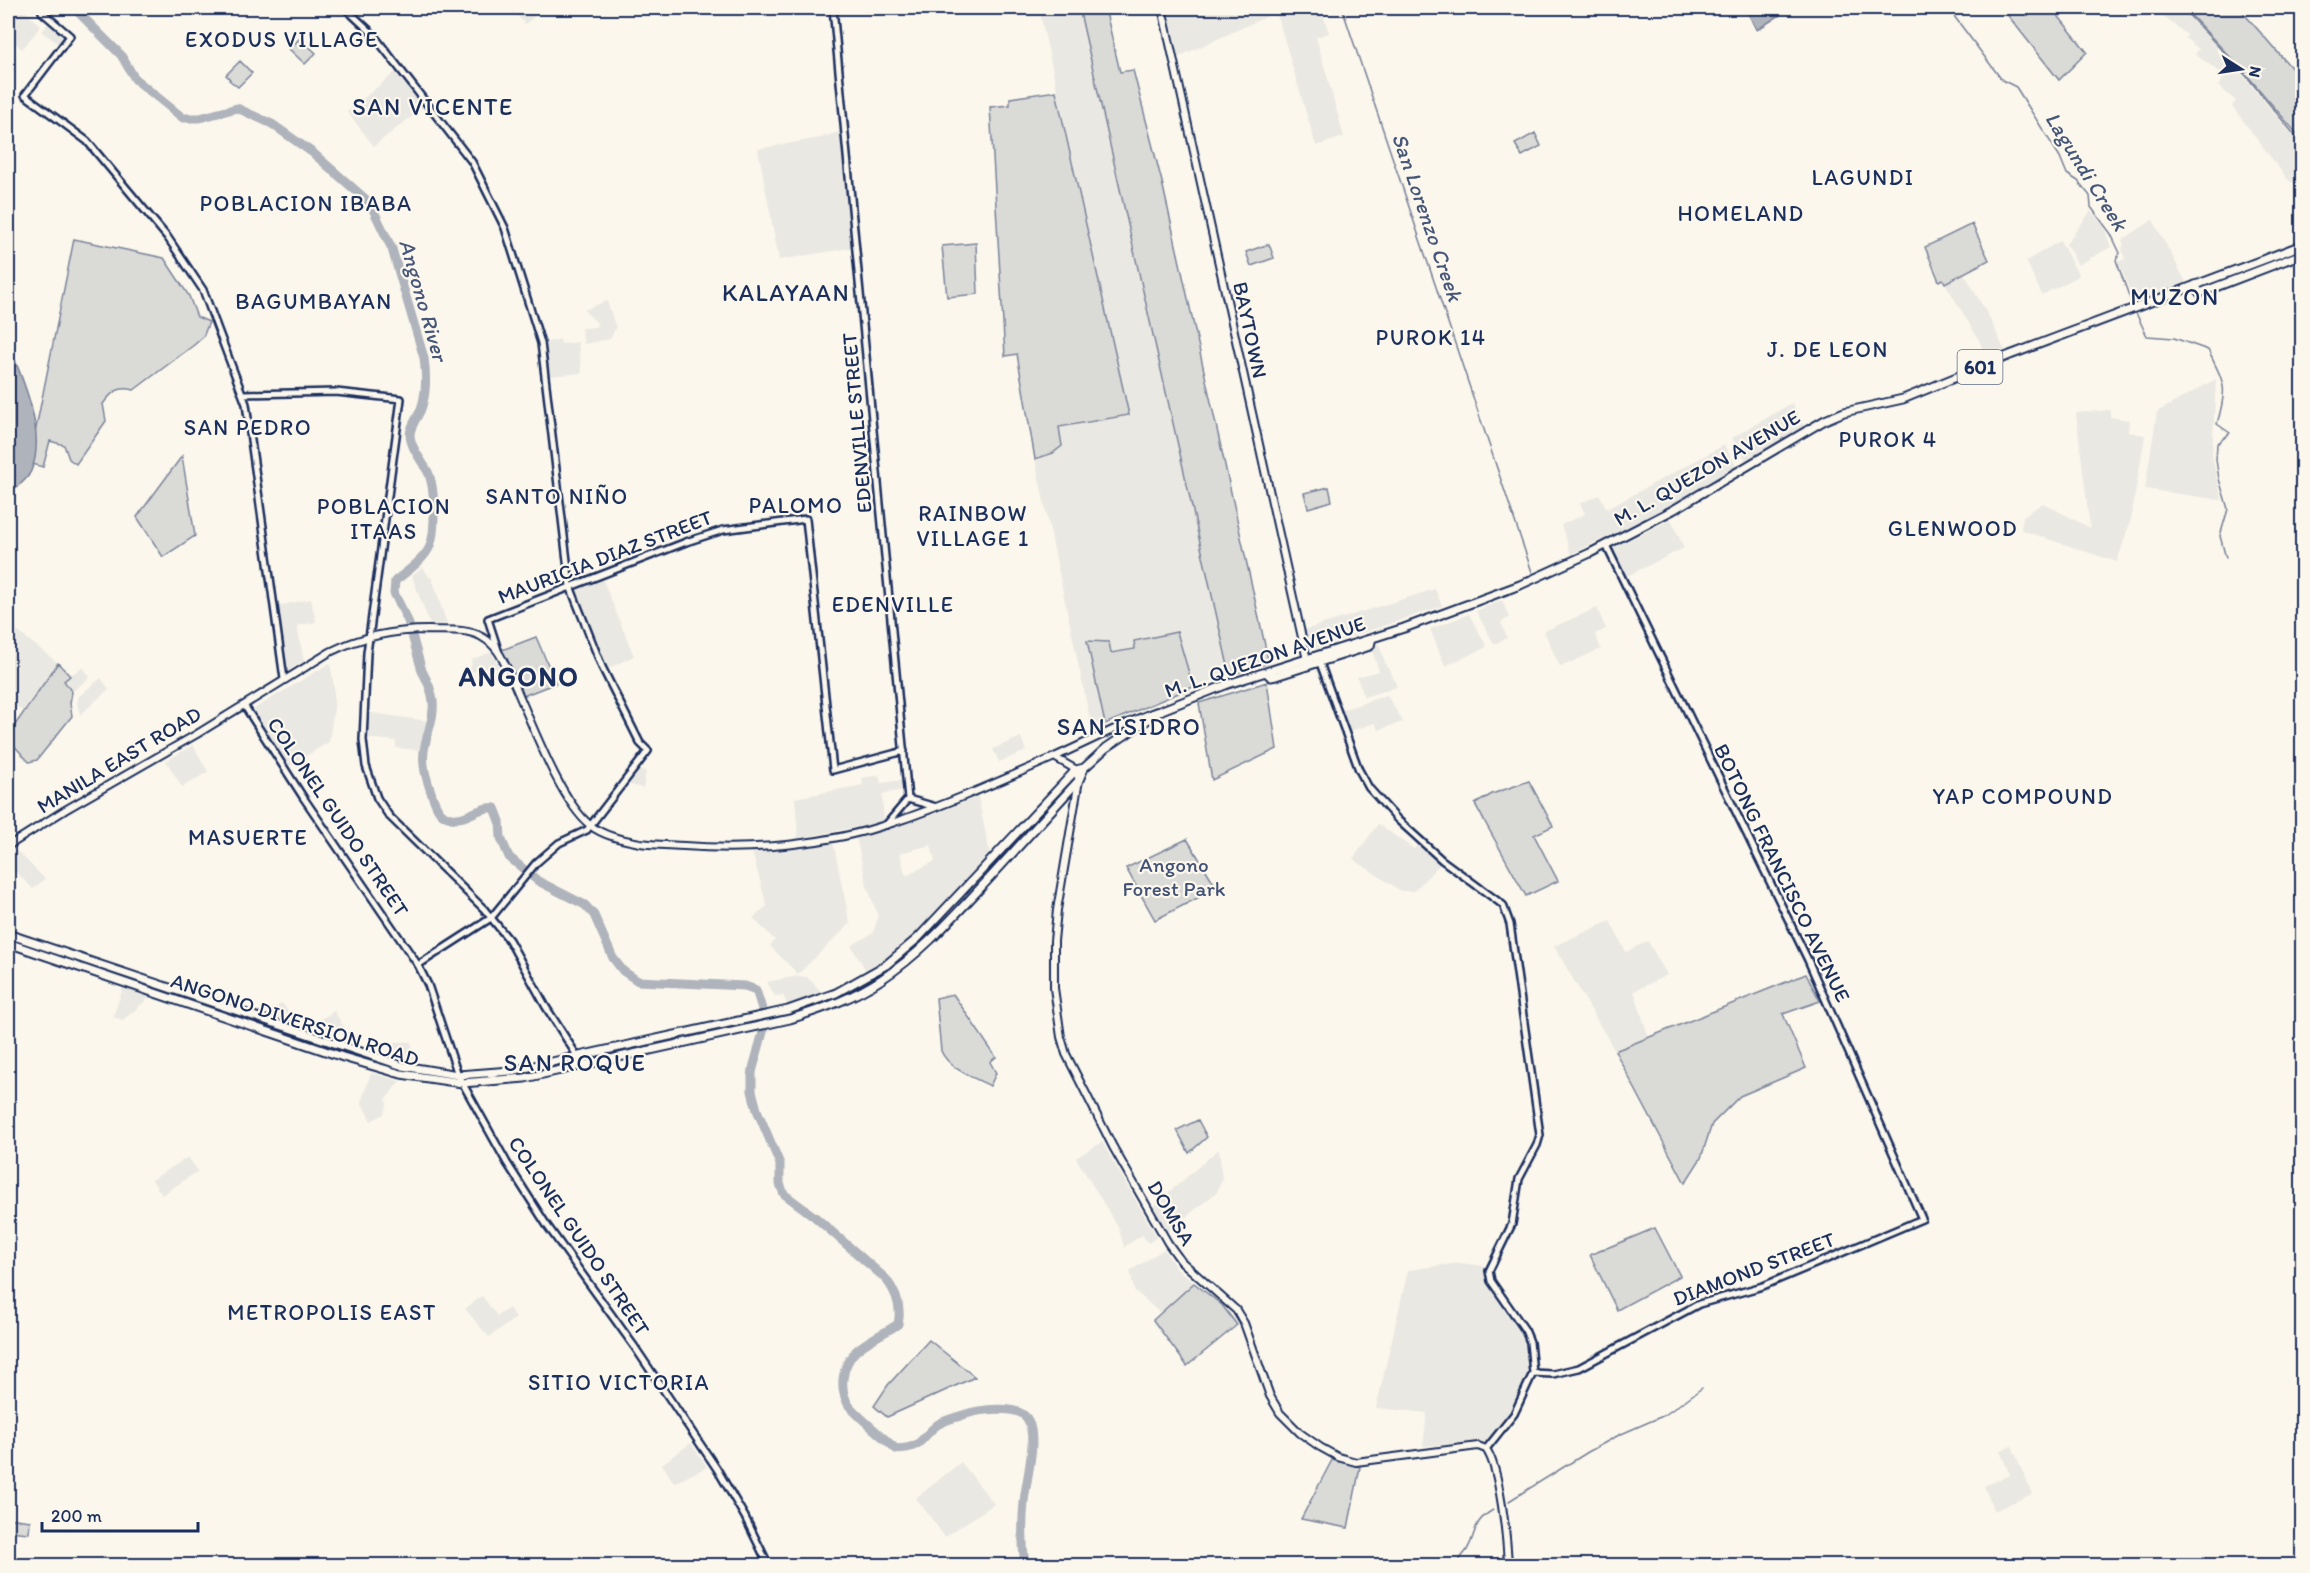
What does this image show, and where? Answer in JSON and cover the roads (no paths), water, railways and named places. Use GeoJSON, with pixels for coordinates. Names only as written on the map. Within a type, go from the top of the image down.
{"type":"FeatureCollection","features":[{"type":"Feature","properties":{"kind":"main road","name":"BAYTOWN"},"geometry":{"type":"LineString","coordinates":[[1162,8],[1307,660]]}},
{"type":"Feature","properties":{"kind":"main road","name":"601"},"geometry":{"type":"LineString","coordinates":[[2195,285],[2302,244]]}},
{"type":"Feature","properties":{"kind":"main road"},"geometry":{"type":"LineString","coordinates":[[2195,285],[2200,293],[2302,254]]}},
{"type":"Feature","properties":{"kind":"main road"},"geometry":{"type":"LineString","coordinates":[[2274,255],[2277,264]]}},
{"type":"Feature","properties":{"kind":"main road"},"geometry":{"type":"LineString","coordinates":[[2217,277],[2220,285]]}},
{"type":"Feature","properties":{"kind":"main road","name":"M. L. QUEZON AVENUE"},"geometry":{"type":"LineString","coordinates":[[498,650],[568,799],[590,826],[614,837],[642,843],[720,849],[793,843],[886,825],[936,807],[1054,757],[1119,726],[1266,672],[1372,638],[1507,590],[1606,544],[1704,494],[1825,420],[1844,412],[1903,399],[2195,285]]}},
{"type":"Feature","properties":{"kind":"main road"},"geometry":{"type":"LineString","coordinates":[[244,705],[330,652],[369,636],[423,630],[471,632],[483,637],[498,650]]}},
{"type":"Feature","properties":{"kind":"main road"},"geometry":{"type":"LineString","coordinates":[[1266,672],[1271,677],[1320,663],[1370,646],[1372,638]]}},
{"type":"Feature","properties":{"kind":"main road","name":"MANILA EAST ROAD"},"geometry":{"type":"LineString","coordinates":[[8,846],[244,705]]}},
{"type":"Feature","properties":{"kind":"main road","name":"ANGONO DIVERSION ROAD"},"geometry":{"type":"LineString","coordinates":[[8,934],[403,1066],[458,1075],[505,1072],[788,1010],[826,997],[873,973],[927,930],[1030,819],[1080,769],[1113,742],[1162,710]]}},
{"type":"Feature","properties":{"kind":"main road"},"geometry":{"type":"LineString","coordinates":[[1054,757],[1080,769]]}},
{"type":"Feature","properties":{"kind":"main road","name":"ANGONO DIVERSION ROAD"},"geometry":{"type":"LineString","coordinates":[[8,943],[299,1042],[401,1074],[462,1083],[525,1078],[790,1019],[830,1006],[879,981],[933,937],[1080,780],[1080,769]]}},
{"type":"Feature","properties":{"kind":"main road","name":"DOMSA"},"geometry":{"type":"LineString","coordinates":[[1080,780],[1056,922],[1054,988],[1061,1038],[1081,1085],[1113,1147],[1166,1240],[1181,1261],[1236,1310],[1244,1323],[1270,1396],[1280,1413],[1300,1433],[1320,1447],[1338,1457],[1356,1462],[1478,1446],[1486,1449]]}},
{"type":"Feature","properties":{"kind":"main road"},"geometry":{"type":"LineString","coordinates":[[1030,819],[1038,825]]}},
{"type":"Feature","properties":{"kind":"main road"},"geometry":{"type":"LineString","coordinates":[[873,973],[879,981]]}},
{"type":"Feature","properties":{"kind":"main road"},"geometry":{"type":"LineString","coordinates":[[826,997],[830,1006]]}},
{"type":"Feature","properties":{"kind":"main road"},"geometry":{"type":"LineString","coordinates":[[209,1011],[212,1002]]}},
{"type":"Feature","properties":{"kind":"main road"},"geometry":{"type":"LineString","coordinates":[[299,1042],[302,1032]]}},
{"type":"Feature","properties":{"kind":"main road"},"geometry":{"type":"LineString","coordinates":[[1486,1449],[1492,1459],[1502,1508],[1507,1538],[1508,1566]]}},
{"type":"Feature","properties":{"kind":"street"},"geometry":{"type":"LineString","coordinates":[[345,8],[372,33],[472,162],[505,228],[541,343],[570,586],[602,667],[640,743],[648,751],[590,826],[581,833],[559,843],[525,873],[491,918],[418,965]]}},
{"type":"Feature","properties":{"kind":"street","name":"EDENVILLE STREET"},"geometry":{"type":"LineString","coordinates":[[833,8],[908,800]]}},
{"type":"Feature","properties":{"kind":"street"},"geometry":{"type":"LineString","coordinates":[[44,10],[70,36],[25,95],[87,141],[173,246],[203,290],[243,394],[284,680]]}},
{"type":"Feature","properties":{"kind":"street"},"geometry":{"type":"LineString","coordinates":[[243,394],[336,392],[400,399],[369,636],[363,740],[366,766],[377,798],[389,816],[491,918],[517,952],[546,1007],[583,1065]]}},
{"type":"Feature","properties":{"kind":"street","name":"MAURICIA DIAZ STREET"},"geometry":{"type":"LineString","coordinates":[[498,650],[488,619],[570,586],[723,530],[806,519],[833,770],[904,751]]}},
{"type":"Feature","properties":{"kind":"street","name":"BOTONG FRANCISCO AVENUE"},"geometry":{"type":"LineString","coordinates":[[1606,544],[1808,960],[1922,1219]]}},
{"type":"Feature","properties":{"kind":"street"},"geometry":{"type":"LineString","coordinates":[[1320,663],[1359,770],[1369,788],[1398,820],[1451,868],[1503,905],[1510,924],[1540,1135],[1519,1179],[1512,1224],[1489,1271],[1491,1281],[1525,1330],[1530,1342],[1533,1373],[1514,1414],[1486,1449]]}},
{"type":"Feature","properties":{"kind":"street","name":"COLONEL GUIDO STREET"},"geometry":{"type":"LineString","coordinates":[[244,705],[286,771],[418,965],[428,985],[458,1075],[523,1190],[634,1346],[717,1469],[746,1517],[769,1566]]}},
{"type":"Feature","properties":{"kind":"street"},"geometry":{"type":"LineString","coordinates":[[886,825],[908,800],[936,807]]}},
{"type":"Feature","properties":{"kind":"street","name":"DIAMOND STREET"},"geometry":{"type":"LineString","coordinates":[[1533,1373],[1553,1374],[1579,1368],[1700,1304],[1763,1286],[1922,1219]]}},
{"type":"Feature","properties":{"kind":"waterway","name":"Angono River"},"geometry":{"type":"LineString","coordinates":[[74,8],[121,55],[135,79],[183,118],[200,118],[237,108],[272,124],[313,153],[370,203],[392,249],[424,358],[426,377],[424,396],[410,434],[414,449],[430,479],[434,511],[433,534],[425,554],[395,581],[394,593],[408,621],[432,697],[433,714],[425,745],[424,763],[437,806],[444,815],[451,818],[495,808],[500,821],[501,838],[509,857],[538,881],[585,905],[594,915],[613,958],[623,971],[638,981],[745,986],[756,990],[763,1012],[763,1032],[752,1072],[752,1091],[757,1110],[780,1164],[780,1184],[784,1194],[815,1217],[886,1279],[893,1289],[899,1306],[898,1324],[860,1348],[847,1364],[843,1377],[845,1398],[856,1413],[896,1449],[916,1445],[940,1423],[969,1413],[997,1409],[1016,1411],[1023,1415],[1028,1420],[1032,1438],[1023,1518],[1025,1566]]}},
{"type":"Feature","properties":{"kind":"waterway","name":"San Lorenzo Creek"},"geometry":{"type":"LineString","coordinates":[[1342,8],[1532,572]]}},
{"type":"Feature","properties":{"kind":"waterway","name":"Lagundi Creek"},"geometry":{"type":"LineString","coordinates":[[1948,8],[2002,80],[2016,87],[2060,157],[2067,174],[2078,181],[2090,196],[2091,207],[2111,234],[2120,253],[2116,260],[2133,307]]}},
{"type":"Feature","properties":{"kind":"waterway"},"geometry":{"type":"LineString","coordinates":[[2182,8],[2247,77],[2302,144]]}},
{"type":"Feature","properties":{"kind":"waterway","name":"Lagundi Creek"},"geometry":{"type":"LineString","coordinates":[[2135,311],[2147,336],[2174,338],[2208,350],[2221,379],[2223,401],[2217,424],[2230,433],[2217,444],[2216,460],[2228,509],[2220,536],[2226,558]]}},
{"type":"Feature","properties":{"kind":"waterway"},"geometry":{"type":"LineString","coordinates":[[1509,1501],[1588,1452],[1619,1435],[1665,1415],[1702,1388]]}},
{"type":"Feature","properties":{"kind":"waterway"},"geometry":{"type":"LineString","coordinates":[[1455,1566],[1467,1550],[1478,1523],[1493,1510]]}},
{"type":"Feature","properties":{"kind":"waterway"},"geometry":{"type":"LineString","coordinates":[[1334,1566],[1348,1562],[1360,1566]]}},
{"type":"Feature","properties":{"kind":"district","name":"EXODUS VILLAGE"},"geometry":{"type":"Point","coordinates":[282,39]}},
{"type":"Feature","properties":{"kind":"district","name":"SAN VICENTE"},"geometry":{"type":"Point","coordinates":[433,107]}},
{"type":"Feature","properties":{"kind":"district","name":"LAGUNDI"},"geometry":{"type":"Point","coordinates":[1863,177]}},
{"type":"Feature","properties":{"kind":"district","name":"POBLACION IBABA"},"geometry":{"type":"Point","coordinates":[306,203]}},
{"type":"Feature","properties":{"kind":"district","name":"HOMELAND"},"geometry":{"type":"Point","coordinates":[1741,213]}},
{"type":"Feature","properties":{"kind":"district","name":"KALAYAAN"},"geometry":{"type":"Point","coordinates":[786,293]}},
{"type":"Feature","properties":{"kind":"district","name":"MUZON"},"geometry":{"type":"Point","coordinates":[2175,297]}},
{"type":"Feature","properties":{"kind":"district","name":"BAGUMBAYAN"},"geometry":{"type":"Point","coordinates":[314,301]}},
{"type":"Feature","properties":{"kind":"district","name":"PUROK 14"},"geometry":{"type":"Point","coordinates":[1431,337]}},
{"type":"Feature","properties":{"kind":"district","name":"J. DE LEON"},"geometry":{"type":"Point","coordinates":[1828,349]}},
{"type":"Feature","properties":{"kind":"district","name":"SAN PEDRO"},"geometry":{"type":"Point","coordinates":[248,427]}},
{"type":"Feature","properties":{"kind":"district","name":"PUROK 4"},"geometry":{"type":"Point","coordinates":[1888,439]}},
{"type":"Feature","properties":{"kind":"district","name":"SANTO NIÑO"},"geometry":{"type":"Point","coordinates":[557,496]}},
{"type":"Feature","properties":{"kind":"district","name":"PALOMO"},"geometry":{"type":"Point","coordinates":[796,505]}},
{"type":"Feature","properties":{"kind":"district","name":"POBLACION ITAAS"},"geometry":{"type":"Point","coordinates":[384,518]}},
{"type":"Feature","properties":{"kind":"district","name":"RAINBOW VILLAGE 1"},"geometry":{"type":"Point","coordinates":[973,526]}},
{"type":"Feature","properties":{"kind":"district","name":"GLENWOOD"},"geometry":{"type":"Point","coordinates":[1953,528]}},
{"type":"Feature","properties":{"kind":"district","name":"EDENVILLE"},"geometry":{"type":"Point","coordinates":[893,604]}},
{"type":"Feature","properties":{"kind":"district","name":"ANGONO"},"geometry":{"type":"Point","coordinates":[519,677]}},
{"type":"Feature","properties":{"kind":"district","name":"SAN ISIDRO"},"geometry":{"type":"Point","coordinates":[1129,727]}},
{"type":"Feature","properties":{"kind":"district","name":"YAP COMPOUND"},"geometry":{"type":"Point","coordinates":[2023,796]}},
{"type":"Feature","properties":{"kind":"district","name":"MASUERTE"},"geometry":{"type":"Point","coordinates":[248,837]}},
{"type":"Feature","properties":{"kind":"district","name":"SAN ROQUE"},"geometry":{"type":"Point","coordinates":[575,1063]}},
{"type":"Feature","properties":{"kind":"district","name":"METROPOLIS EAST"},"geometry":{"type":"Point","coordinates":[332,1312]}},
{"type":"Feature","properties":{"kind":"district","name":"SITIO VICTORIA"},"geometry":{"type":"Point","coordinates":[619,1382]}},
{"type":"Feature","properties":{"kind":"park label","name":"Angono Forest Park"},"geometry":{"type":"Point","coordinates":[1174,877]}}]}
